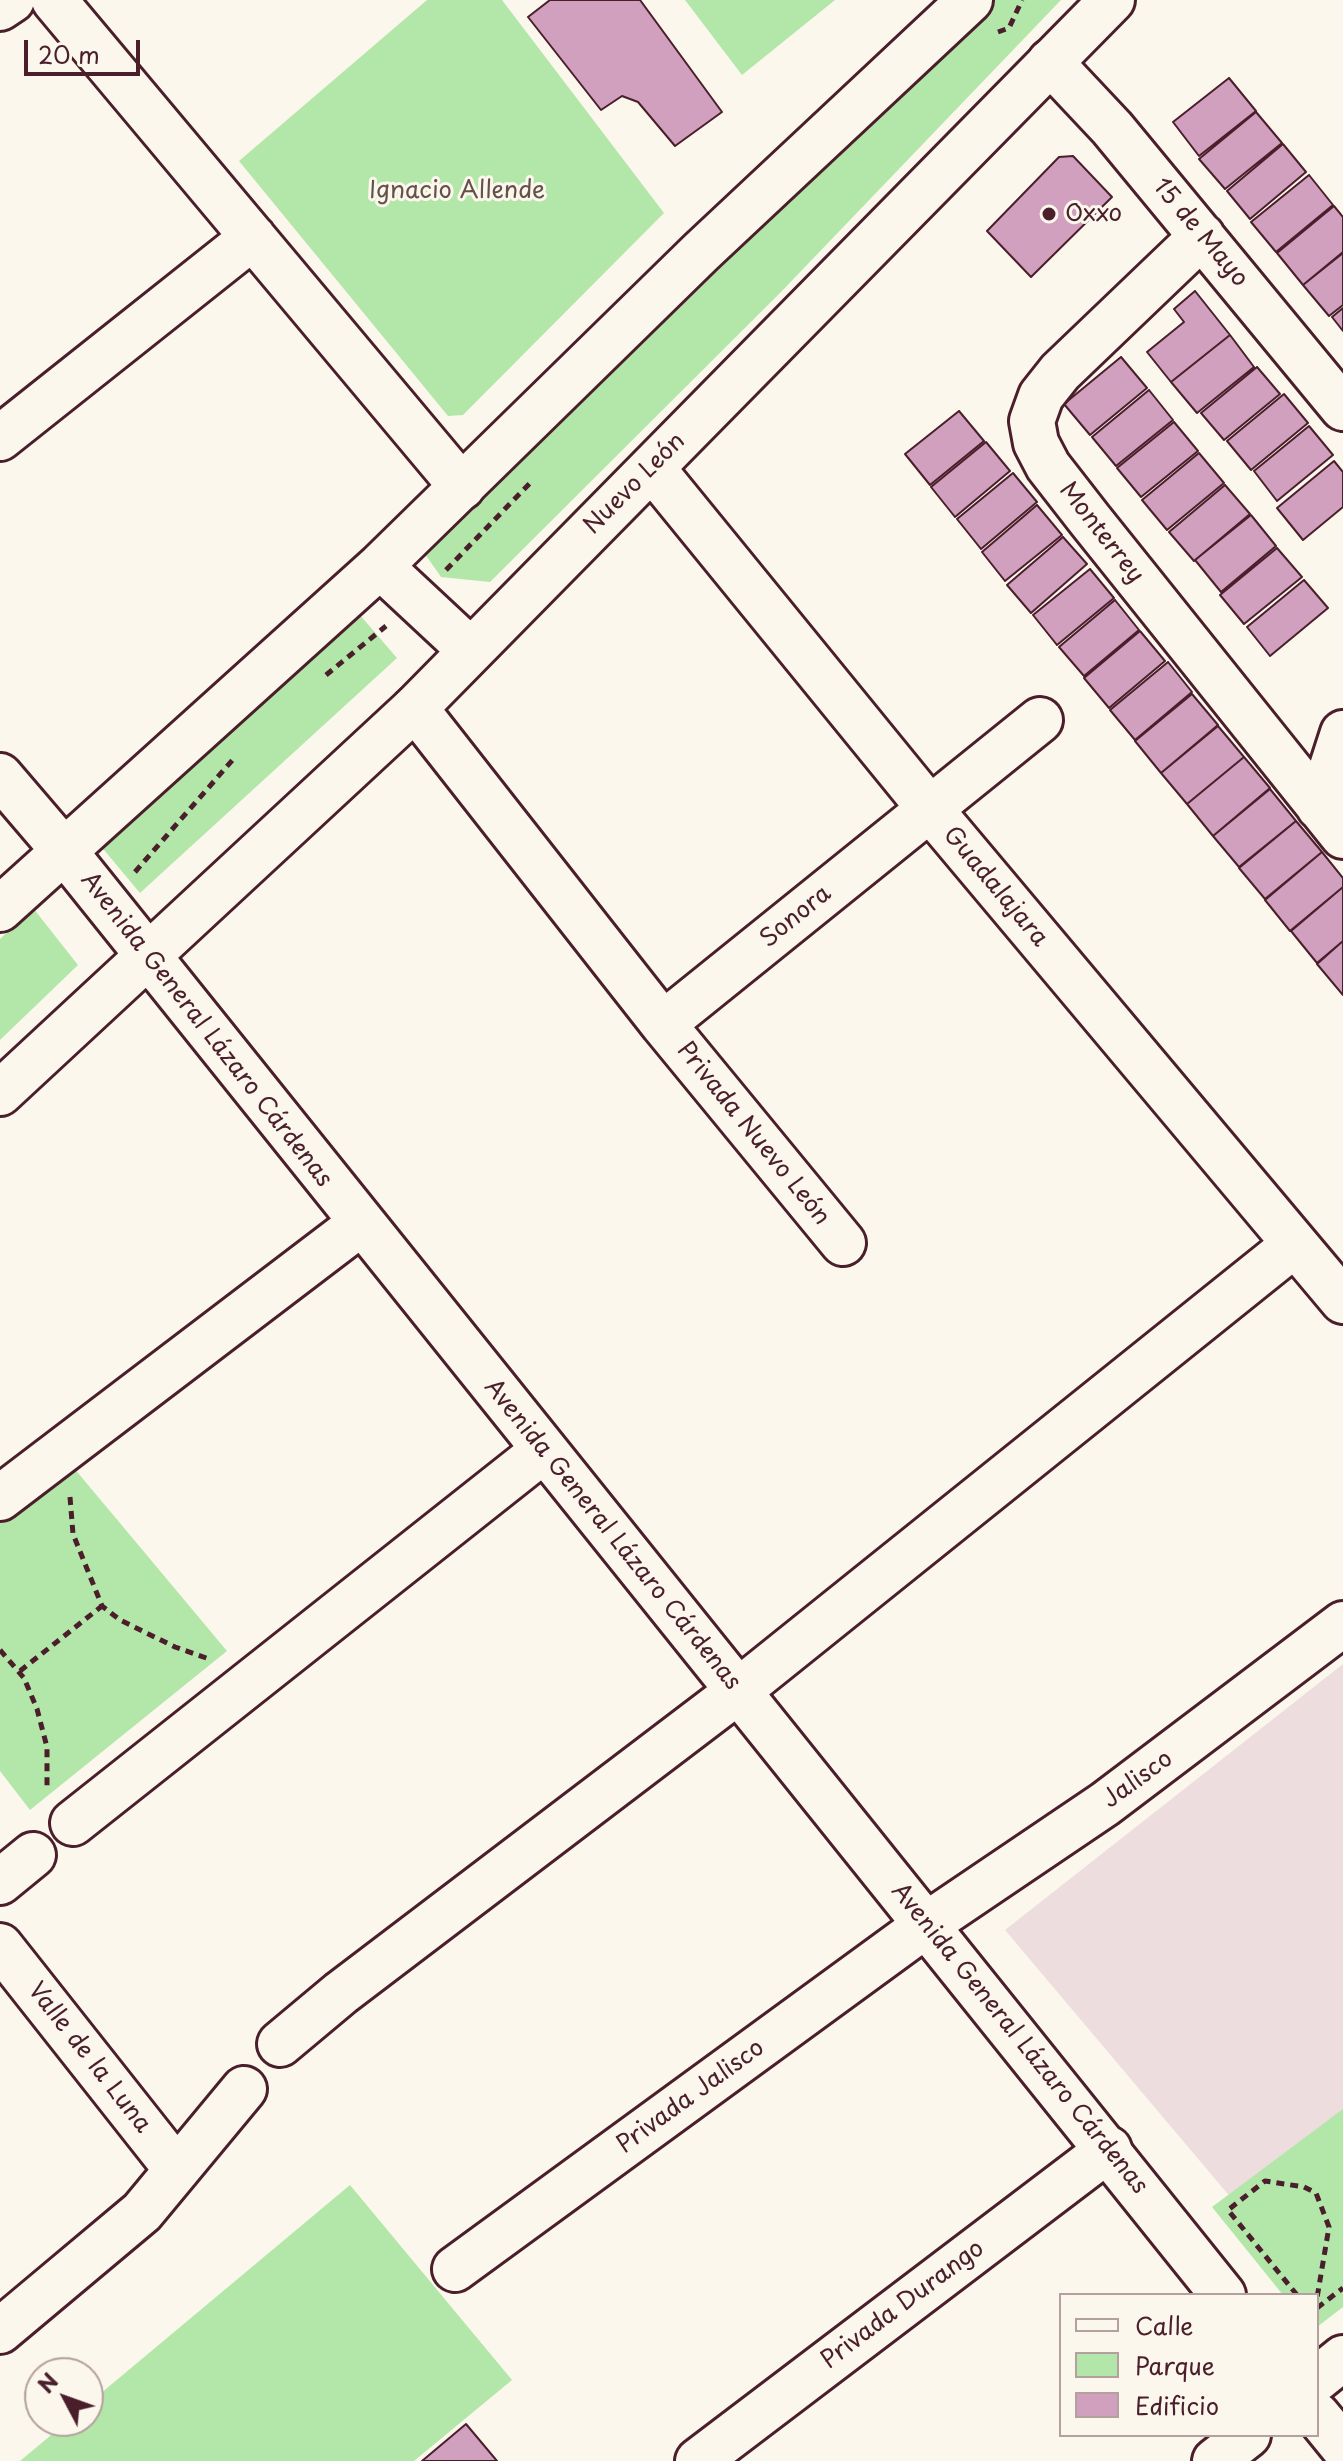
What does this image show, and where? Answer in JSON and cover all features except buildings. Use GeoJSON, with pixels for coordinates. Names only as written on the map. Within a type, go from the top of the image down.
{"type":"FeatureCollection","features":[{"type":"Feature","properties":{"kind":"street"},"geometry":{"type":"LineString","coordinates":[[0,8],[12,0]]}},
{"type":"Feature","properties":{"kind":"street"},"geometry":{"type":"LineString","coordinates":[[54,0],[462,487]]}},
{"type":"Feature","properties":{"kind":"street"},"geometry":{"type":"LineString","coordinates":[[0,909],[380,566],[701,252],[970,0]]}},
{"type":"Feature","properties":{"kind":"street","name":"Nuevo León"},"geometry":{"type":"LineString","coordinates":[[0,1093],[415,708],[469,649],[652,468],[1112,0]]}},
{"type":"Feature","properties":{"kind":"street","name":"15 de Mayo"},"geometry":{"type":"LineString","coordinates":[[1050,62],[1112,128],[1343,408]]}},
{"type":"Feature","properties":{"kind":"street","name":"Monterrey"},"geometry":{"type":"LineString","coordinates":[[1202,236],[1156,278],[1041,396],[1032,421],[1036,443],[1048,466],[1082,510],[1331,822]]}},
{"type":"Feature","properties":{"kind":"street"},"geometry":{"type":"LineString","coordinates":[[0,438],[253,237]]}},
{"type":"Feature","properties":{"kind":"street","name":"Guadalajara"},"geometry":{"type":"LineString","coordinates":[[652,468],[930,809],[1343,1301]]}},
{"type":"Feature","properties":{"kind":"street"},"geometry":{"type":"LineString","coordinates":[[380,566],[418,598],[469,649]]}},
{"type":"Feature","properties":{"kind":"street","name":"Privada Nuevo León"},"geometry":{"type":"LineString","coordinates":[[415,708],[663,1024],[843,1243]]}},
{"type":"Feature","properties":{"kind":"street","name":"Sonora"},"geometry":{"type":"LineString","coordinates":[[663,1024],[1040,720]]}},
{"type":"Feature","properties":{"kind":"street"},"geometry":{"type":"LineString","coordinates":[[1331,822],[1343,733]]}},
{"type":"Feature","properties":{"kind":"street","name":"Avenida General Lázaro Cárdenas"},"geometry":{"type":"LineString","coordinates":[[0,776],[107,904],[360,1224],[1109,2149],[1221,2293]]}},
{"type":"Feature","properties":{"kind":"street"},"geometry":{"type":"LineString","coordinates":[[0,1498],[360,1224]]}},
{"type":"Feature","properties":{"kind":"street"},"geometry":{"type":"LineString","coordinates":[[280,2044],[341,1993],[737,1692],[1295,1244]]}},
{"type":"Feature","properties":{"kind":"street"},"geometry":{"type":"LineString","coordinates":[[60,1810],[544,1450]]}},
{"type":"Feature","properties":{"kind":"street","name":"Jalisco"},"geometry":{"type":"LineString","coordinates":[[926,1925],[1105,1804],[1343,1624]]}},
{"type":"Feature","properties":{"kind":"street","name":"Privada Jalisco"},"geometry":{"type":"LineString","coordinates":[[455,2269],[926,1925]]}},
{"type":"Feature","properties":{"kind":"street","name":"Valle de la Luna"},"geometry":{"type":"LineString","coordinates":[[9,1975],[177,2170]]}},
{"type":"Feature","properties":{"kind":"street"},"geometry":{"type":"LineString","coordinates":[[0,2331],[142,2212],[244,2089]]}},
{"type":"Feature","properties":{"kind":"street","name":"Privada Durango"},"geometry":{"type":"LineString","coordinates":[[698,2461],[1109,2149]]}},
{"type":"Feature","properties":{"kind":"street"},"geometry":{"type":"LineString","coordinates":[[1319,2377],[1343,2358]]}},
{"type":"Feature","properties":{"kind":"street"},"geometry":{"type":"LineString","coordinates":[[1319,2417],[1343,2447]]}},
{"type":"Feature","properties":{"kind":"street"},"geometry":{"type":"LineString","coordinates":[[1215,2461],[1245,2437]]}},
{"type":"Feature","properties":{"kind":"path"},"geometry":{"type":"LineString","coordinates":[[317,681],[343,664],[418,598]]}},
{"type":"Feature","properties":{"kind":"path"},"geometry":{"type":"LineString","coordinates":[[107,904],[238,753]]}},
{"type":"Feature","properties":{"kind":"path"},"geometry":{"type":"LineString","coordinates":[[66,1448],[73,1534],[102,1606],[120,1620],[175,1647],[214,1661]]}},
{"type":"Feature","properties":{"kind":"path"},"geometry":{"type":"LineString","coordinates":[[20,1671],[102,1606]]}},
{"type":"Feature","properties":{"kind":"path"},"geometry":{"type":"LineString","coordinates":[[0,1650],[20,1671],[37,1709],[60,1810]]}},
{"type":"Feature","properties":{"kind":"path"},"geometry":{"type":"LineString","coordinates":[[1295,2293],[1228,2210],[1265,2181],[1304,2187],[1316,2193],[1329,2227],[1318,2293]]}},
{"type":"Feature","properties":{"kind":"path"},"geometry":{"type":"LineString","coordinates":[[1319,2306],[1343,2288]]}},
{"type":"Feature","properties":{"kind":"shaded area"},"geometry":{"type":"Polygon","coordinates":[[[1343,1664],[1343,2112],[1232,2199],[1005,1930],[1343,1664]]]}},
{"type":"Feature","properties":{"kind":"green space","name":"Ignacio Allende"},"geometry":{"type":"Polygon","coordinates":[[[427,0],[502,0],[664,213],[463,415],[448,416],[239,161],[427,0]]]}},
{"type":"Feature","properties":{"kind":"green space"},"geometry":{"type":"Polygon","coordinates":[[[685,0],[835,0],[742,75],[685,0]]]}},
{"type":"Feature","properties":{"kind":"green space"},"geometry":{"type":"Polygon","coordinates":[[[984,0],[1061,0],[780,293],[490,582],[441,577],[418,544],[984,0]]]}},
{"type":"Feature","properties":{"kind":"green space"},"geometry":{"type":"Polygon","coordinates":[[[353,607],[397,658],[140,893],[99,844],[353,607]]]}},
{"type":"Feature","properties":{"kind":"green space"},"geometry":{"type":"Polygon","coordinates":[[[33,908],[78,965],[0,1040],[0,939],[33,908]]]}},
{"type":"Feature","properties":{"kind":"green space"},"geometry":{"type":"Polygon","coordinates":[[[63,1455],[227,1651],[30,1810],[0,1771],[0,1504],[63,1455]]]}},
{"type":"Feature","properties":{"kind":"green space"},"geometry":{"type":"Polygon","coordinates":[[[1343,2109],[1343,2307],[1319,2325],[1319,2293],[1281,2293],[1212,2207],[1343,2109]]]}},
{"type":"Feature","properties":{"kind":"green space"},"geometry":{"type":"Polygon","coordinates":[[[350,2185],[512,2380],[414,2461],[20,2461],[49,2437],[104,2437],[104,2391],[350,2185]]]}},
{"type":"Feature","properties":{"kind":"place","name":"Oxxo"},"geometry":{"type":"Point","coordinates":[1049,214]}}]}
